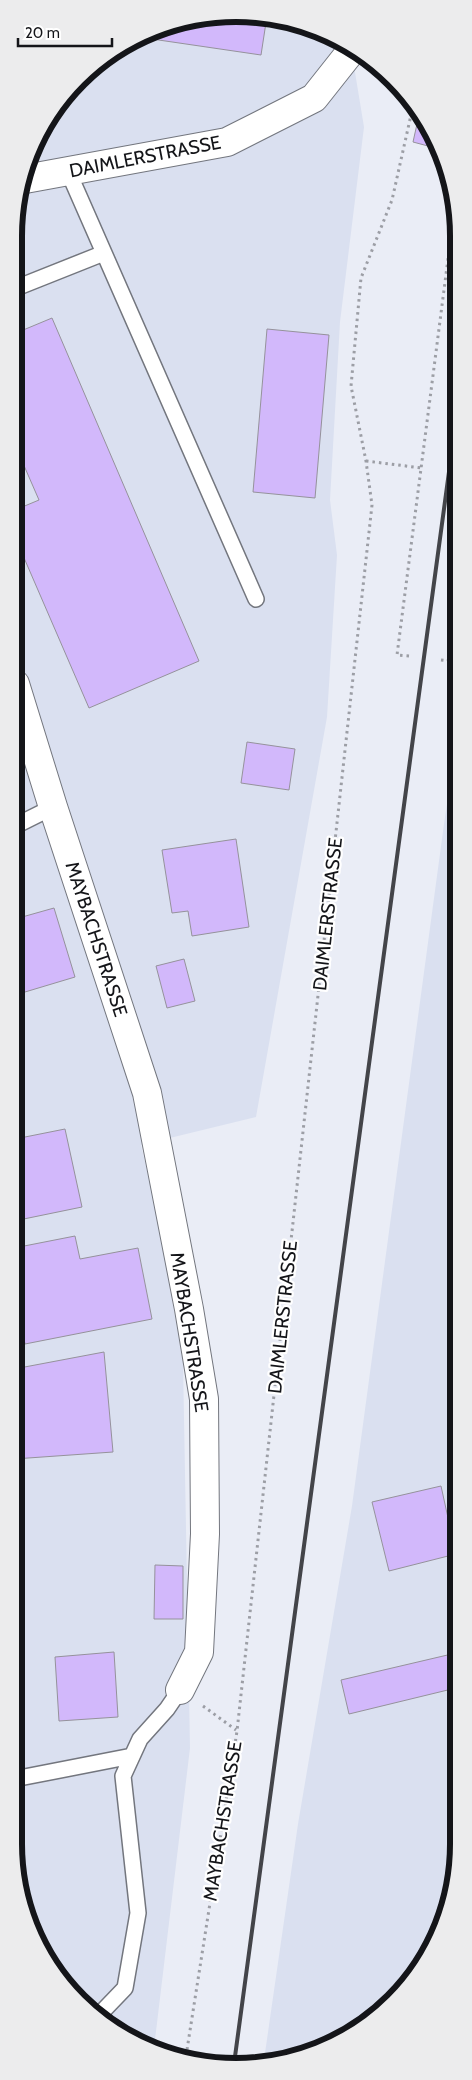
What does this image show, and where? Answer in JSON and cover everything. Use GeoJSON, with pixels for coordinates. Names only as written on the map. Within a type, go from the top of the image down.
{"type":"FeatureCollection","features":[{"type":"Feature","properties":{"kind":"street","name":"DAIMLERSTRASSE"},"geometry":{"type":"LineString","coordinates":[[31,178],[227,142],[314,98],[349,54]]}},
{"type":"Feature","properties":{"kind":"street","name":"MAYBACHSTRASSE"},"geometry":{"type":"LineString","coordinates":[[22,707],[53,808],[147,1093],[189,1309],[204,1399],[204,1543],[199,1652],[180,1690]]}},
{"type":"Feature","properties":{"kind":"lane"},"geometry":{"type":"LineString","coordinates":[[68,171],[256,599]]}},
{"type":"Feature","properties":{"kind":"lane"},"geometry":{"type":"LineString","coordinates":[[22,286],[104,253]]}},
{"type":"Feature","properties":{"kind":"lane"},"geometry":{"type":"LineString","coordinates":[[22,823],[53,808]]}},
{"type":"Feature","properties":{"kind":"lane"},"geometry":{"type":"LineString","coordinates":[[103,2011],[125,1988],[138,1913],[123,1776],[140,1740],[167,1709],[180,1690]]}},
{"type":"Feature","properties":{"kind":"lane"},"geometry":{"type":"LineString","coordinates":[[22,1777],[132,1756]]}},
{"type":"Feature","properties":{"kind":"path","name":"DAIMLERSTRASSE"},"geometry":{"type":"LineString","coordinates":[[236,1731],[372,505],[366,461],[351,386],[361,278],[392,200],[411,116]]}},
{"type":"Feature","properties":{"kind":"path"},"geometry":{"type":"LineString","coordinates":[[409,656],[397,654],[450,244]]}},
{"type":"Feature","properties":{"kind":"path"},"geometry":{"type":"LineString","coordinates":[[366,461],[422,468]]}},
{"type":"Feature","properties":{"kind":"path"},"geometry":{"type":"LineString","coordinates":[[441,660],[448,662],[450,654]]}},
{"type":"Feature","properties":{"kind":"path","name":"MAYBACHSTRASSE"},"geometry":{"type":"LineString","coordinates":[[180,1690],[236,1731],[187,2051]]}},
{"type":"Feature","properties":{"kind":"shaded area"},"geometry":{"type":"Polygon","coordinates":[[[236,22],[264,24],[305,34],[352,56],[364,127],[340,322],[330,500],[337,555],[327,717],[256,1117],[141,1145],[157,1213],[183,1363],[190,1748],[155,2041],[117,2022],[95,2005],[75,1985],[58,1963],[34,1913],[24,1872],[22,1844],[22,236],[24,208],[39,154],[58,117],[75,95],[95,75],[129,51],[167,34],[208,24],[236,22]]]}},
{"type":"Feature","properties":{"kind":"shaded area"},"geometry":{"type":"Polygon","coordinates":[[[450,784],[450,1844],[448,1872],[433,1926],[414,1963],[397,1985],[377,2005],[343,2029],[305,2046],[265,2056],[298,1824],[352,1506],[450,784]]]}},
{"type":"Feature","properties":{"kind":"building"},"geometry":{"type":"Polygon","coordinates":[[[236,22],[264,24],[266,24],[261,55],[154,39],[208,24],[236,22]]]}},
{"type":"Feature","properties":{"kind":"building"},"geometry":{"type":"Polygon","coordinates":[[[417,123],[428,146],[413,142],[417,123]]]}},
{"type":"Feature","properties":{"kind":"building"},"geometry":{"type":"Polygon","coordinates":[[[52,318],[199,661],[89,708],[22,553],[22,507],[39,500],[22,461],[22,330],[52,318]]]}},
{"type":"Feature","properties":{"kind":"building"},"geometry":{"type":"Polygon","coordinates":[[[267,329],[329,335],[315,498],[253,492],[267,329]]]}},
{"type":"Feature","properties":{"kind":"building"},"geometry":{"type":"Polygon","coordinates":[[[247,742],[295,749],[289,790],[241,783],[247,742]]]}},
{"type":"Feature","properties":{"kind":"building"},"geometry":{"type":"Polygon","coordinates":[[[236,839],[249,927],[192,936],[188,911],[172,913],[162,850],[236,839]]]}},
{"type":"Feature","properties":{"kind":"building"},"geometry":{"type":"Polygon","coordinates":[[[54,908],[75,977],[22,993],[22,917],[54,908]]]}},
{"type":"Feature","properties":{"kind":"building"},"geometry":{"type":"Polygon","coordinates":[[[184,959],[195,1001],[167,1008],[156,966],[184,959]]]}},
{"type":"Feature","properties":{"kind":"building"},"geometry":{"type":"Polygon","coordinates":[[[65,1129],[82,1207],[22,1219],[22,1138],[65,1129]]]}},
{"type":"Feature","properties":{"kind":"building"},"geometry":{"type":"Polygon","coordinates":[[[75,1236],[80,1259],[138,1248],[152,1319],[25,1344],[22,1330],[22,1246],[75,1236]]]}},
{"type":"Feature","properties":{"kind":"building"},"geometry":{"type":"Polygon","coordinates":[[[104,1352],[113,1452],[22,1458],[22,1367],[104,1352]]]}},
{"type":"Feature","properties":{"kind":"building"},"geometry":{"type":"Polygon","coordinates":[[[441,1486],[450,1527],[450,1556],[389,1571],[372,1502],[441,1486]]]}},
{"type":"Feature","properties":{"kind":"building"},"geometry":{"type":"Polygon","coordinates":[[[155,1565],[183,1566],[183,1619],[154,1619],[155,1565]]]}},
{"type":"Feature","properties":{"kind":"building"},"geometry":{"type":"Polygon","coordinates":[[[114,1652],[118,1717],[59,1721],[55,1657],[114,1652]]]}},
{"type":"Feature","properties":{"kind":"building"},"geometry":{"type":"Polygon","coordinates":[[[450,1654],[450,1689],[349,1714],[341,1680],[450,1654]]]}},
{"type":"Feature","properties":{"kind":"railway"},"geometry":{"type":"LineString","coordinates":[[235,2058],[450,464]]}}]}
